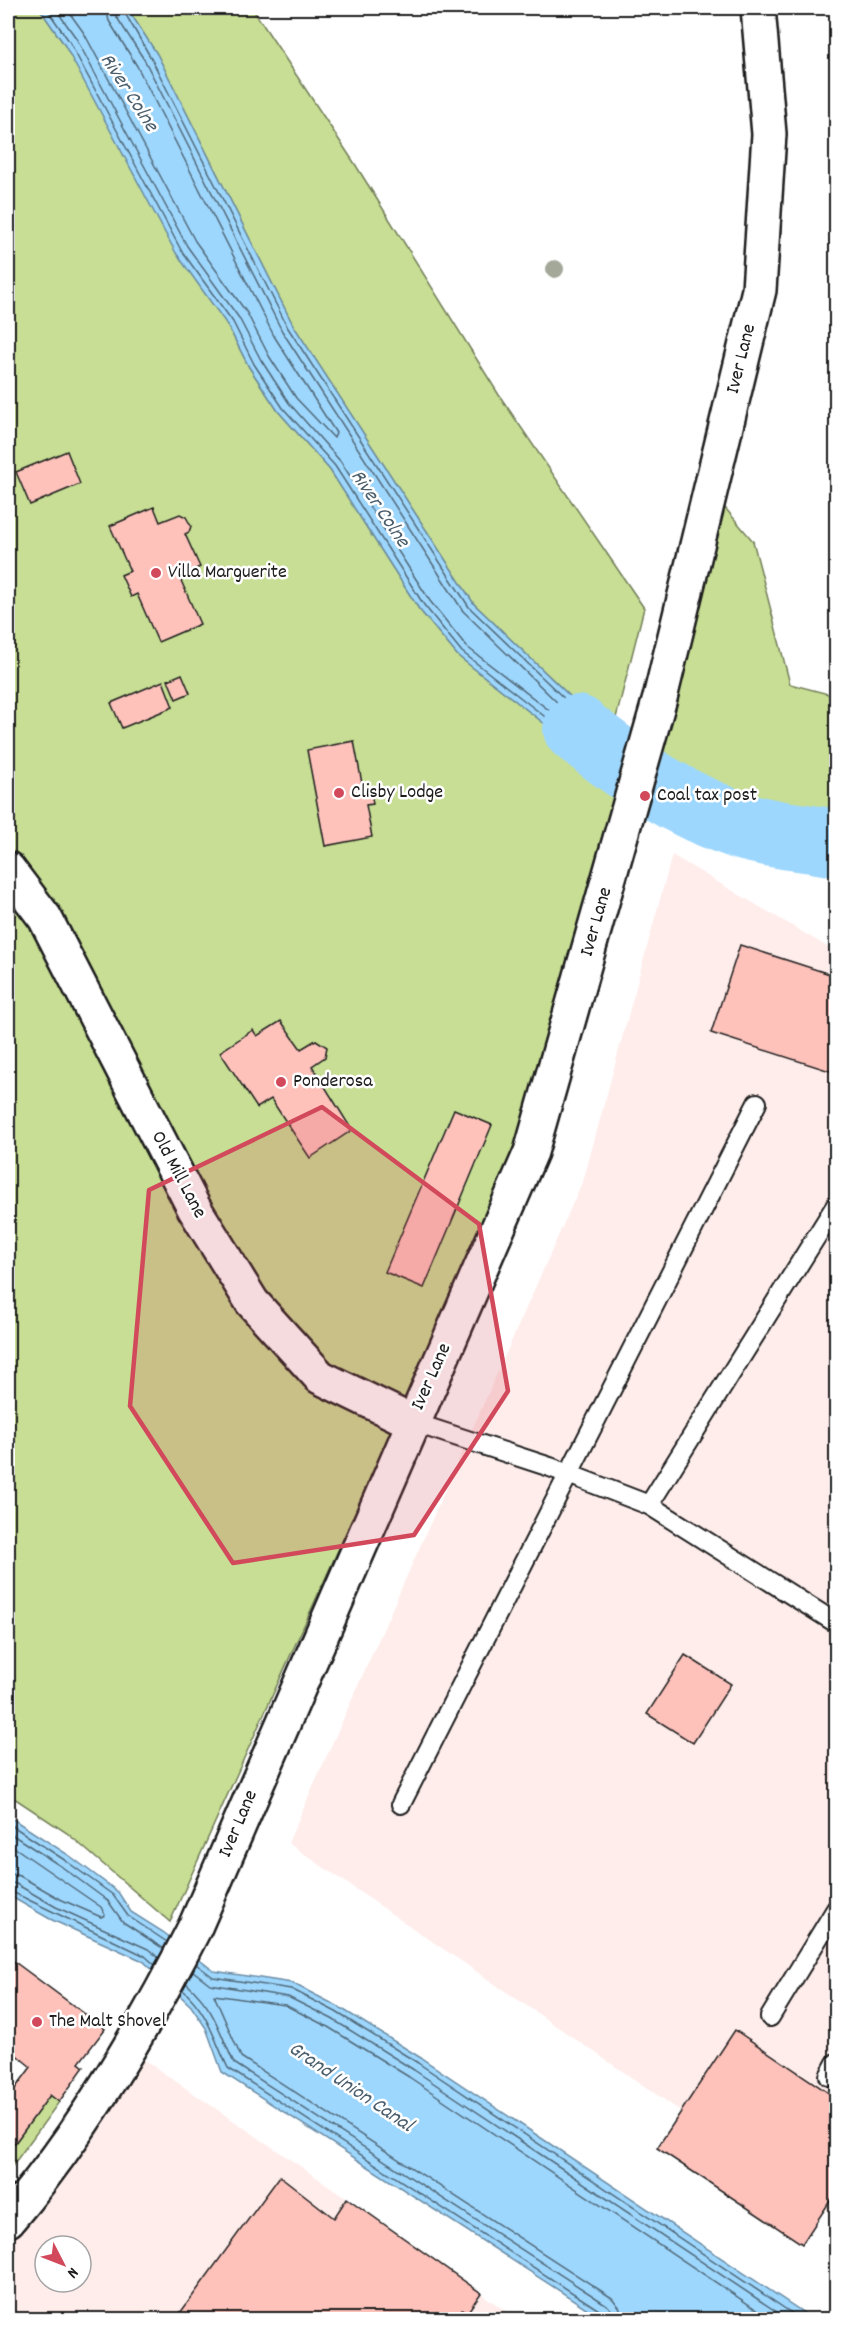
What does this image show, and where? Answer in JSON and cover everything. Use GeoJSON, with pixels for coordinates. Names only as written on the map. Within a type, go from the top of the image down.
{"type":"FeatureCollection","features":[{"type":"Feature","properties":{"kind":"main road","name":"Iver Lane"},"geometry":{"type":"LineString","coordinates":[[8,2220],[52,2166],[150,2012],[195,1927],[531,1152],[629,814],[759,290],[769,134],[758,8]]}},
{"type":"Feature","properties":{"kind":"main road","name":"Old Mill Lane"},"geometry":{"type":"LineString","coordinates":[[8,869],[45,918],[194,1208],[252,1302],[320,1377],[412,1422]]}},
{"type":"Feature","properties":{"kind":"lane"},"geometry":{"type":"LineString","coordinates":[[401,1804],[757,1102]]}},
{"type":"Feature","properties":{"kind":"lane"},"geometry":{"type":"LineString","coordinates":[[649,1505],[837,1205]]}},
{"type":"Feature","properties":{"kind":"lane"},"geometry":{"type":"LineString","coordinates":[[412,1422],[568,1474],[649,1505],[837,1623]]}},
{"type":"Feature","properties":{"kind":"lane"},"geometry":{"type":"LineString","coordinates":[[770,2017],[829,1937],[837,1909]]}},
{"type":"Feature","properties":{"kind":"highlighted area"},"geometry":{"type":"Polygon","coordinates":[[[322,1107],[479,1224],[508,1391],[414,1535],[233,1563],[130,1406],[149,1190],[322,1107]]]}},
{"type":"Feature","properties":{"kind":"shaded area"},"geometry":{"type":"Polygon","coordinates":[[[672,855],[836,952],[836,2217],[288,1843],[584,1178],[672,855]]]}},
{"type":"Feature","properties":{"kind":"shaded area"},"geometry":{"type":"Polygon","coordinates":[[[140,2057],[347,2198],[517,2319],[8,2319],[8,2232],[140,2057]]]}},
{"type":"Feature","properties":{"kind":"green space"},"geometry":{"type":"Polygon","coordinates":[[[8,8],[39,8],[64,44],[228,326],[249,367],[278,411],[330,470],[419,609],[458,656],[559,735],[625,777],[536,1093],[405,1410],[326,1368],[259,1298],[8,854],[8,8]]]}},
{"type":"Feature","properties":{"kind":"green space"},"geometry":{"type":"Polygon","coordinates":[[[127,8],[252,8],[355,164],[499,395],[644,608],[616,718],[574,700],[474,604],[293,325],[157,54],[127,8]]]}},
{"type":"Feature","properties":{"kind":"green space"},"geometry":{"type":"Polygon","coordinates":[[[720,502],[753,541],[790,684],[836,696],[836,819],[754,814],[662,773],[652,748],[720,502]]]}},
{"type":"Feature","properties":{"kind":"green space"},"geometry":{"type":"Polygon","coordinates":[[[8,883],[246,1307],[396,1422],[170,1922],[67,1833],[8,1794],[8,883]]]}},
{"type":"Feature","properties":{"kind":"green space"},"geometry":{"type":"Polygon","coordinates":[[[50,2095],[59,2102],[8,2172],[8,2138],[15,2143],[50,2095]]]}},
{"type":"Feature","properties":{"kind":"water"},"geometry":{"type":"Polygon","coordinates":[[[39,8],[127,8],[157,54],[293,325],[474,604],[574,700],[616,718],[639,735],[625,777],[559,735],[458,656],[419,609],[330,470],[278,411],[249,367],[228,326],[176,253],[64,44],[39,8]]]}},
{"type":"Feature","properties":{"kind":"water","name":"Grand Union Canal"},"geometry":{"type":"Polygon","coordinates":[[[8,1816],[70,1856],[118,1892],[131,1912],[163,1932],[214,1971],[292,1983],[339,2007],[421,2058],[813,2319],[603,2319],[222,2072],[206,2028],[191,2006],[143,1961],[50,1919],[8,1895],[8,1816]]]}},
{"type":"Feature","properties":{"kind":"building"},"geometry":{"type":"Polygon","coordinates":[[[67,451],[80,484],[30,505],[16,472],[67,451]]]}},
{"type":"Feature","properties":{"kind":"building","name":"Villa Marguerite"},"geometry":{"type":"Polygon","coordinates":[[[154,507],[160,522],[180,514],[186,517],[191,526],[189,532],[185,534],[200,567],[179,576],[200,624],[158,642],[137,594],[131,597],[121,575],[130,571],[110,526],[154,507]]]}},
{"type":"Feature","properties":{"kind":"building"},"geometry":{"type":"Polygon","coordinates":[[[182,674],[190,693],[176,699],[168,680],[182,674]]]}},
{"type":"Feature","properties":{"kind":"building"},"geometry":{"type":"Polygon","coordinates":[[[163,681],[173,707],[122,728],[111,703],[163,681]]]}},
{"type":"Feature","properties":{"kind":"building","name":"Clisby Lodge"},"geometry":{"type":"Polygon","coordinates":[[[354,741],[364,794],[371,792],[373,804],[366,805],[372,837],[325,846],[307,750],[354,741]]]}},
{"type":"Feature","properties":{"kind":"building"},"geometry":{"type":"Polygon","coordinates":[[[740,945],[836,976],[836,1073],[711,1033],[740,945]]]}},
{"type":"Feature","properties":{"kind":"building","name":"Ponderosa"},"geometry":{"type":"Polygon","coordinates":[[[281,1021],[301,1049],[316,1040],[327,1047],[325,1057],[312,1066],[352,1130],[310,1158],[271,1099],[257,1108],[220,1052],[253,1030],[257,1036],[281,1021]]]}},
{"type":"Feature","properties":{"kind":"building"},"geometry":{"type":"Polygon","coordinates":[[[454,1109],[492,1125],[424,1288],[385,1272],[454,1109]]]}},
{"type":"Feature","properties":{"kind":"building"},"geometry":{"type":"Polygon","coordinates":[[[685,1655],[731,1684],[693,1743],[647,1714],[685,1655]]]}},
{"type":"Feature","properties":{"kind":"building"},"geometry":{"type":"Polygon","coordinates":[[[8,1957],[105,2029],[79,2063],[84,2067],[59,2102],[50,2095],[15,2143],[8,2138],[8,2098],[31,2067],[8,2048],[8,1957]]]}},
{"type":"Feature","properties":{"kind":"building"},"geometry":{"type":"Polygon","coordinates":[[[735,2030],[836,2098],[836,2192],[802,2244],[657,2148],[735,2030]]]}},
{"type":"Feature","properties":{"kind":"building"},"geometry":{"type":"Polygon","coordinates":[[[280,2176],[334,2218],[347,2198],[481,2293],[467,2313],[462,2309],[456,2318],[458,2320],[175,2320],[280,2176]]]}},
{"type":"Feature","properties":{"kind":"waterway","name":"River Colne"},"geometry":{"type":"LineString","coordinates":[[577,729],[615,759],[655,785],[719,818],[753,829],[836,843]]}},
{"type":"Feature","properties":{"kind":"place","name":"Villa Marguerite"},"geometry":{"type":"Point","coordinates":[156,573]}},
{"type":"Feature","properties":{"kind":"place","name":"Clisby Lodge"},"geometry":{"type":"Point","coordinates":[339,793]}},
{"type":"Feature","properties":{"kind":"place","name":"Coal tax post"},"geometry":{"type":"Point","coordinates":[645,796]}},
{"type":"Feature","properties":{"kind":"place","name":"Ponderosa"},"geometry":{"type":"Point","coordinates":[281,1082]}},
{"type":"Feature","properties":{"kind":"place","name":"The Malt Shovel"},"geometry":{"type":"Point","coordinates":[37,2022]}}]}
